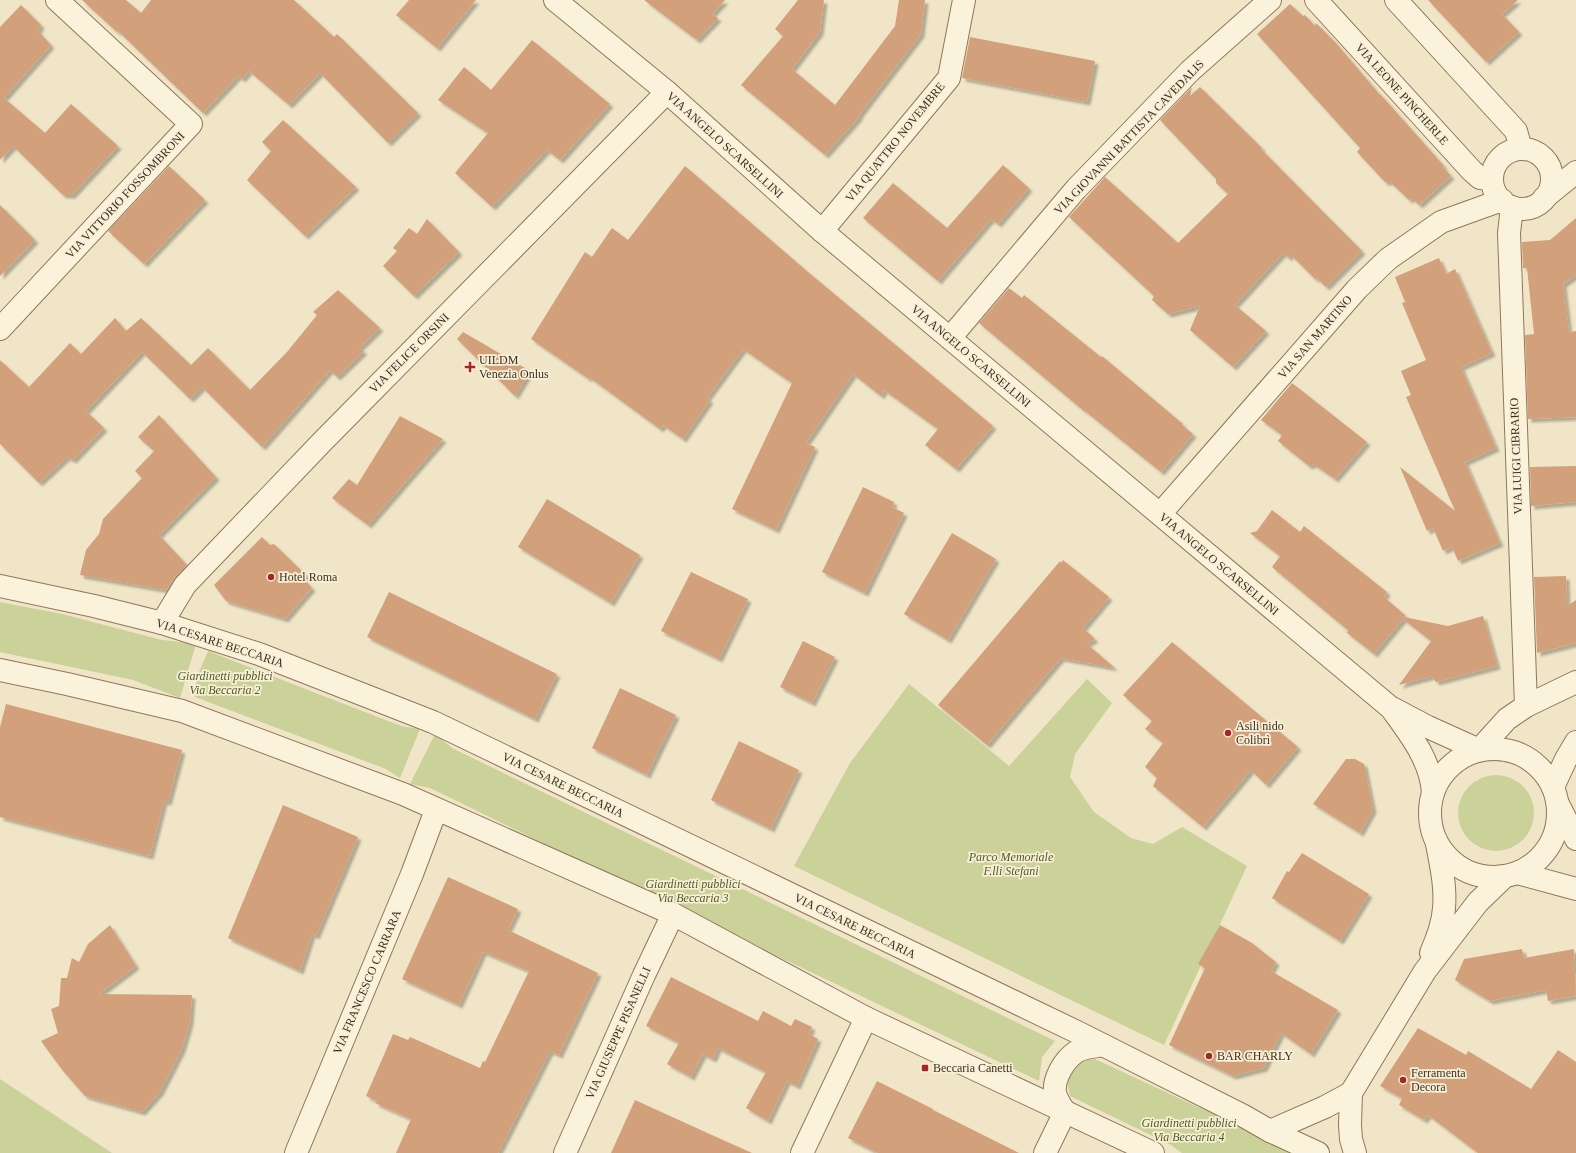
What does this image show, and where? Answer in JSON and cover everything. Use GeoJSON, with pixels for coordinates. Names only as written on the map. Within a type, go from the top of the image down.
{"type":"FeatureCollection","features":[{"type":"Feature","properties":{"kind":"street","name":"VIA VITTORIO FOSSOMBRONI"},"geometry":{"type":"LineString","coordinates":[[0,329],[191,124],[57,0]]}},
{"type":"Feature","properties":{"kind":"street","name":"VIA ANGELO SCARSELLINI"},"geometry":{"type":"LineString","coordinates":[[555,0],[667,92],[822,231],[1391,708]]}},
{"type":"Feature","properties":{"kind":"street","name":"VIA QUATTRO NOVEMBRE"},"geometry":{"type":"LineString","coordinates":[[822,231],[949,78],[964,0]]}},
{"type":"Feature","properties":{"kind":"street","name":"VIA GIOVANNI BATTISTA CAVEDALIS"},"geometry":{"type":"LineString","coordinates":[[950,338],[1076,189],[1190,71],[1270,0]]}},
{"type":"Feature","properties":{"kind":"street","name":"VIA LEONE PINCHERLE"},"geometry":{"type":"LineString","coordinates":[[1316,0],[1472,171],[1480,178],[1492,179]]}},
{"type":"Feature","properties":{"kind":"street"},"geometry":{"type":"LineString","coordinates":[[1396,0],[1516,131],[1521,149]]}},
{"type":"Feature","properties":{"kind":"street","name":"VIA FELICE ORSINI"},"geometry":{"type":"LineString","coordinates":[[162,623],[185,585],[322,442],[667,92]]}},
{"type":"Feature","properties":{"kind":"street"},"geometry":{"type":"LineString","coordinates":[[1544,198],[1549,191],[1551,172],[1548,164],[1536,152],[1521,149],[1512,151],[1504,155],[1497,162],[1493,170],[1493,187],[1507,204],[1521,208],[1538,204],[1576,172]]}},
{"type":"Feature","properties":{"kind":"street"},"geometry":{"type":"LineString","coordinates":[[1542,157],[1576,165]]}},
{"type":"Feature","properties":{"kind":"street","name":"VIA SAN MARTINO"},"geometry":{"type":"LineString","coordinates":[[1160,514],[1357,289],[1388,259],[1441,222],[1507,204]]}},
{"type":"Feature","properties":{"kind":"street","name":"VIA LUIGI CIBRARIO"},"geometry":{"type":"LineString","coordinates":[[1507,204],[1526,706]]}},
{"type":"Feature","properties":{"kind":"street","name":"VIA CESARE BECCARIA"},"geometry":{"type":"LineString","coordinates":[[0,586],[94,606],[162,623],[259,654],[433,722],[1103,1045],[1242,1115],[1270,1131],[1318,1153]]}},
{"type":"Feature","properties":{"kind":"street"},"geometry":{"type":"LineString","coordinates":[[0,670],[182,711],[403,794],[436,810],[673,914],[866,1018],[1153,1153]]}},
{"type":"Feature","properties":{"kind":"street"},"geometry":{"type":"LineString","coordinates":[[1479,750],[1507,719],[1526,706],[1576,682]]}},
{"type":"Feature","properties":{"kind":"street"},"geometry":{"type":"LineString","coordinates":[[1391,708],[1428,727],[1479,750]]}},
{"type":"Feature","properties":{"kind":"street"},"geometry":{"type":"LineString","coordinates":[[1391,708],[1415,742],[1430,774],[1433,793],[1430,818],[1437,843],[1444,889],[1445,908],[1442,926],[1425,971]]}},
{"type":"Feature","properties":{"kind":"street"},"geometry":{"type":"LineString","coordinates":[[1355,1153],[1352,1143],[1350,1124],[1351,1093],[1425,971],[1478,902],[1511,875],[1532,865],[1550,843],[1558,821],[1555,795],[1566,759],[1576,742]]}},
{"type":"Feature","properties":{"kind":"street"},"geometry":{"type":"LineString","coordinates":[[1433,793],[1443,773],[1459,758],[1479,750],[1494,748],[1521,754],[1534,762],[1544,772],[1576,839]]}},
{"type":"Feature","properties":{"kind":"street","name":"VIA FRANCESCO CARRARA"},"geometry":{"type":"LineString","coordinates":[[296,1153],[412,874],[436,810]]}},
{"type":"Feature","properties":{"kind":"street"},"geometry":{"type":"LineString","coordinates":[[1437,843],[1449,859],[1466,871],[1485,877],[1511,875],[1576,889]]}},
{"type":"Feature","properties":{"kind":"street","name":"VIA GIUSEPPE PISANELLI"},"geometry":{"type":"LineString","coordinates":[[565,1153],[644,975],[673,914]]}},
{"type":"Feature","properties":{"kind":"street"},"geometry":{"type":"LineString","coordinates":[[802,1153],[866,1018]]}},
{"type":"Feature","properties":{"kind":"street"},"geometry":{"type":"LineString","coordinates":[[1066,1112],[1058,1102],[1055,1092],[1056,1082],[1062,1068],[1076,1052],[1103,1045]]}},
{"type":"Feature","properties":{"kind":"street"},"geometry":{"type":"LineString","coordinates":[[1270,1131],[1326,1107],[1351,1093]]}},
{"type":"Feature","properties":{"kind":"street"},"geometry":{"type":"LineString","coordinates":[[1045,1153],[1066,1112]]}},
{"type":"Feature","properties":{"kind":"green space"},"geometry":{"type":"Polygon","coordinates":[[[0,602],[62,614],[162,640],[196,644],[180,698],[133,680],[0,652],[0,602]]]}},
{"type":"Feature","properties":{"kind":"green space","name":"Giardinetti pubblici Via Beccaria 2"},"geometry":{"type":"Polygon","coordinates":[[[208,651],[401,726],[420,729],[400,778],[386,769],[195,697],[197,677],[208,651]]]}},
{"type":"Feature","properties":{"kind":"green space","name":"Parco Memoriale F.lli Stefani"},"geometry":{"type":"Polygon","coordinates":[[[1087,679],[1112,703],[1075,754],[1070,777],[1094,812],[1131,838],[1153,844],[1182,827],[1247,866],[1164,1045],[794,866],[850,763],[909,684],[1009,766],[1087,679]]]}},
{"type":"Feature","properties":{"kind":"green space","name":"Giardinetti pubblici Via Beccaria 3"},"geometry":{"type":"Polygon","coordinates":[[[435,734],[452,748],[1055,1041],[1042,1057],[1039,1081],[689,914],[430,788],[410,784],[435,734]]]}},
{"type":"Feature","properties":{"kind":"green space"},"geometry":{"type":"Polygon","coordinates":[[[1496,775],[1511,778],[1523,786],[1531,798],[1534,813],[1531,828],[1523,840],[1511,848],[1496,851],[1481,848],[1469,840],[1461,828],[1458,813],[1461,798],[1469,786],[1481,778],[1496,775]]]}},
{"type":"Feature","properties":{"kind":"green space","name":"Giardinetti pubblici Via Beccaria 4"},"geometry":{"type":"Polygon","coordinates":[[[1095,1059],[1200,1108],[1219,1114],[1303,1153],[1182,1153],[1171,1145],[1070,1096],[1068,1078],[1071,1069],[1079,1062],[1095,1059]]]}},
{"type":"Feature","properties":{"kind":"green space"},"geometry":{"type":"Polygon","coordinates":[[[0,1079],[112,1153],[0,1153],[0,1079]]]}},
{"type":"Feature","properties":{"kind":"building"},"geometry":{"type":"Polygon","coordinates":[[[82,0],[126,0],[141,13],[151,0],[294,0],[334,37],[337,34],[418,113],[388,143],[320,73],[289,105],[249,71],[242,79],[238,76],[203,113],[118,31],[117,32],[82,0]]]}},
{"type":"Feature","properties":{"kind":"building"},"geometry":{"type":"Polygon","coordinates":[[[409,0],[476,0],[437,48],[396,15],[409,0]]]}},
{"type":"Feature","properties":{"kind":"building"},"geometry":{"type":"Polygon","coordinates":[[[644,0],[725,0],[712,14],[718,18],[697,40],[644,0]]]}},
{"type":"Feature","properties":{"kind":"building"},"geometry":{"type":"Polygon","coordinates":[[[798,0],[824,0],[820,32],[792,69],[835,105],[895,26],[899,0],[925,0],[921,34],[859,115],[860,116],[825,155],[741,85],[783,36],[775,29],[798,0]]]}},
{"type":"Feature","properties":{"kind":"building"},"geometry":{"type":"Polygon","coordinates":[[[1428,0],[1518,0],[1502,14],[1519,32],[1486,62],[1428,0]]]}},
{"type":"Feature","properties":{"kind":"building"},"geometry":{"type":"Polygon","coordinates":[[[1290,4],[1303,16],[1305,15],[1315,26],[1316,23],[1335,42],[1444,166],[1443,167],[1451,176],[1419,205],[1412,198],[1409,200],[1390,182],[1385,182],[1357,152],[1360,148],[1257,34],[1290,4]]]}},
{"type":"Feature","properties":{"kind":"building"},"geometry":{"type":"Polygon","coordinates":[[[21,5],[41,25],[38,31],[51,45],[4,98],[45,133],[71,104],[118,146],[72,195],[63,195],[13,146],[0,160],[0,27],[21,5]]]}},
{"type":"Feature","properties":{"kind":"building"},"geometry":{"type":"Polygon","coordinates":[[[970,37],[1095,61],[1087,102],[962,78],[970,37]]]}},
{"type":"Feature","properties":{"kind":"building"},"geometry":{"type":"Polygon","coordinates":[[[532,40],[610,104],[560,160],[547,150],[492,207],[455,173],[488,133],[438,100],[464,67],[491,90],[532,40]]]}},
{"type":"Feature","properties":{"kind":"building"},"geometry":{"type":"Polygon","coordinates":[[[1192,87],[1190,96],[1200,87],[1262,148],[1261,149],[1362,251],[1326,287],[1317,278],[1315,279],[1290,254],[1289,258],[1283,253],[1235,305],[1266,331],[1233,367],[1190,330],[1200,306],[1168,314],[1152,300],[1154,296],[1069,217],[1105,177],[1178,243],[1228,194],[1216,183],[1216,179],[1160,120],[1192,87]]]}},
{"type":"Feature","properties":{"kind":"building"},"geometry":{"type":"Polygon","coordinates":[[[283,120],[356,187],[305,236],[247,180],[271,151],[262,142],[283,120]]]}},
{"type":"Feature","properties":{"kind":"building"},"geometry":{"type":"Polygon","coordinates":[[[1003,165],[1029,188],[998,224],[991,219],[938,281],[863,218],[893,183],[947,228],[1003,165]]]}},
{"type":"Feature","properties":{"kind":"building"},"geometry":{"type":"Polygon","coordinates":[[[169,166],[205,200],[144,264],[108,231],[169,166]]]}},
{"type":"Feature","properties":{"kind":"building"},"geometry":{"type":"Polygon","coordinates":[[[685,166],[808,272],[993,426],[956,469],[925,445],[938,429],[884,390],[881,396],[853,374],[806,443],[815,447],[776,530],[732,509],[792,383],[743,349],[707,398],[710,400],[683,439],[663,425],[660,429],[589,377],[589,379],[531,339],[585,252],[592,257],[612,228],[628,240],[685,166]]]}},
{"type":"Feature","properties":{"kind":"building"},"geometry":{"type":"Polygon","coordinates":[[[0,205],[35,240],[0,276],[0,205]]]}},
{"type":"Feature","properties":{"kind":"building"},"geometry":{"type":"Polygon","coordinates":[[[1576,218],[1576,275],[1563,284],[1569,332],[1576,331],[1576,417],[1528,419],[1525,335],[1534,334],[1527,268],[1523,268],[1522,242],[1550,240],[1576,218]]]}},
{"type":"Feature","properties":{"kind":"building"},"geometry":{"type":"Polygon","coordinates":[[[427,219],[459,252],[414,296],[383,266],[397,251],[393,248],[409,228],[417,234],[427,219]]]}},
{"type":"Feature","properties":{"kind":"building"},"geometry":{"type":"Polygon","coordinates":[[[1439,258],[1446,274],[1455,269],[1492,353],[1461,367],[1496,448],[1465,462],[1500,543],[1458,561],[1452,547],[1443,551],[1433,528],[1427,531],[1400,467],[1455,511],[1406,397],[1411,395],[1401,371],[1426,360],[1402,303],[1405,302],[1395,277],[1439,258]]]}},
{"type":"Feature","properties":{"kind":"building"},"geometry":{"type":"Polygon","coordinates":[[[1009,288],[1022,298],[1024,295],[1101,357],[1102,356],[1193,434],[1161,472],[1084,411],[979,323],[1009,288]]]}},
{"type":"Feature","properties":{"kind":"building"},"geometry":{"type":"Polygon","coordinates":[[[338,290],[380,328],[359,348],[364,351],[337,377],[330,370],[262,447],[202,387],[190,399],[142,352],[86,411],[104,428],[73,460],[67,457],[39,483],[0,444],[0,360],[29,387],[70,343],[81,354],[115,318],[126,331],[141,318],[191,365],[208,348],[250,390],[287,352],[317,315],[313,312],[338,290]]]}},
{"type":"Feature","properties":{"kind":"building"},"geometry":{"type":"Polygon","coordinates":[[[463,332],[530,371],[515,396],[457,339],[463,332]]]}},
{"type":"Feature","properties":{"kind":"building"},"geometry":{"type":"Polygon","coordinates":[[[1292,383],[1367,442],[1335,479],[1313,464],[1309,466],[1278,441],[1282,435],[1261,420],[1292,383]]]}},
{"type":"Feature","properties":{"kind":"building"},"geometry":{"type":"Polygon","coordinates":[[[159,415],[216,477],[159,535],[187,565],[176,576],[166,590],[80,575],[86,550],[99,534],[103,519],[142,478],[135,471],[154,451],[138,437],[159,415]]]}},
{"type":"Feature","properties":{"kind":"building"},"geometry":{"type":"Polygon","coordinates":[[[400,416],[443,439],[368,525],[332,498],[349,479],[357,485],[400,416]]]}},
{"type":"Feature","properties":{"kind":"building"},"geometry":{"type":"Polygon","coordinates":[[[1576,466],[1576,502],[1531,506],[1530,467],[1576,466]]]}},
{"type":"Feature","properties":{"kind":"building"},"geometry":{"type":"Polygon","coordinates":[[[863,487],[894,502],[892,507],[904,513],[865,593],[822,572],[863,487]]]}},
{"type":"Feature","properties":{"kind":"building"},"geometry":{"type":"Polygon","coordinates":[[[547,499],[640,555],[611,603],[518,547],[547,499]]]}},
{"type":"Feature","properties":{"kind":"building"},"geometry":{"type":"Polygon","coordinates":[[[1272,510],[1300,532],[1304,526],[1387,592],[1384,597],[1405,615],[1404,617],[1448,626],[1483,616],[1497,666],[1436,682],[1432,676],[1399,685],[1431,641],[1403,619],[1374,654],[1346,632],[1349,631],[1272,567],[1280,556],[1250,533],[1257,531],[1272,510]]]}},
{"type":"Feature","properties":{"kind":"building"},"geometry":{"type":"Polygon","coordinates":[[[952,533],[996,559],[948,640],[904,614],[952,533]]]}},
{"type":"Feature","properties":{"kind":"building"},"geometry":{"type":"Polygon","coordinates":[[[262,537],[270,545],[274,544],[306,575],[304,579],[312,588],[285,619],[226,601],[214,585],[262,537]]]}},
{"type":"Feature","properties":{"kind":"building"},"geometry":{"type":"Polygon","coordinates":[[[1063,560],[1109,597],[1083,628],[1095,639],[1087,644],[1115,668],[1061,658],[987,745],[938,705],[1060,561],[1061,563],[1063,560]]]}},
{"type":"Feature","properties":{"kind":"building"},"geometry":{"type":"Polygon","coordinates":[[[691,572],[748,599],[719,659],[661,631],[691,572]]]}},
{"type":"Feature","properties":{"kind":"building"},"geometry":{"type":"Polygon","coordinates":[[[1566,576],[1567,606],[1576,600],[1576,643],[1537,653],[1534,577],[1566,576]]]}},
{"type":"Feature","properties":{"kind":"building"},"geometry":{"type":"Polygon","coordinates":[[[389,592],[557,674],[535,719],[367,637],[389,592]]]}},
{"type":"Feature","properties":{"kind":"building"},"geometry":{"type":"Polygon","coordinates":[[[803,641],[835,657],[812,703],[780,687],[803,641]]]}},
{"type":"Feature","properties":{"kind":"building"},"geometry":{"type":"Polygon","coordinates":[[[1172,642],[1298,747],[1266,785],[1251,770],[1203,827],[1153,786],[1157,778],[1145,767],[1163,743],[1145,729],[1152,721],[1123,695],[1172,642]]]}},
{"type":"Feature","properties":{"kind":"building"},"geometry":{"type":"Polygon","coordinates":[[[620,688],[676,715],[647,775],[592,748],[620,688]]]}},
{"type":"Feature","properties":{"kind":"building"},"geometry":{"type":"Polygon","coordinates":[[[6,704],[182,750],[168,802],[164,801],[150,856],[0,817],[0,727],[6,704]]]}},
{"type":"Feature","properties":{"kind":"building"},"geometry":{"type":"Polygon","coordinates":[[[739,741],[799,770],[771,829],[711,800],[739,741]]]}},
{"type":"Feature","properties":{"kind":"building"},"geometry":{"type":"Polygon","coordinates":[[[1346,759],[1355,759],[1364,764],[1373,810],[1360,833],[1313,804],[1346,759]]]}},
{"type":"Feature","properties":{"kind":"building"},"geometry":{"type":"Polygon","coordinates":[[[283,805],[358,837],[316,936],[312,934],[300,971],[228,938],[283,805]]]}},
{"type":"Feature","properties":{"kind":"building"},"geometry":{"type":"Polygon","coordinates":[[[1302,853],[1369,894],[1340,941],[1272,898],[1287,871],[1289,872],[1302,853]]]}},
{"type":"Feature","properties":{"kind":"building"},"geometry":{"type":"Polygon","coordinates":[[[448,877],[518,909],[508,930],[598,973],[559,1055],[550,1051],[498,1153],[396,1153],[411,1119],[375,1103],[377,1101],[366,1096],[393,1034],[408,1040],[410,1037],[480,1068],[483,1061],[485,1062],[529,971],[483,952],[459,1005],[402,979],[448,877]]]}},
{"type":"Feature","properties":{"kind":"building"},"geometry":{"type":"Polygon","coordinates":[[[110,925],[136,966],[99,994],[192,995],[190,1022],[182,1049],[160,1092],[142,1112],[85,1096],[63,1071],[41,1041],[58,1033],[51,1009],[59,1006],[61,978],[67,978],[72,958],[79,962],[88,944],[110,925]]]}},
{"type":"Feature","properties":{"kind":"building"},"geometry":{"type":"Polygon","coordinates":[[[1220,925],[1252,943],[1276,962],[1271,971],[1338,1010],[1311,1054],[1281,1033],[1264,1068],[1233,1076],[1169,1045],[1205,968],[1198,964],[1220,925]]]}},
{"type":"Feature","properties":{"kind":"building"},"geometry":{"type":"Polygon","coordinates":[[[1522,949],[1524,958],[1574,949],[1576,996],[1548,1001],[1546,990],[1490,1001],[1455,980],[1464,959],[1522,949]]]}},
{"type":"Feature","properties":{"kind":"building"},"geometry":{"type":"Polygon","coordinates":[[[671,977],[758,1021],[763,1011],[791,1026],[795,1019],[812,1027],[809,1034],[818,1039],[797,1086],[787,1081],[768,1121],[746,1108],[766,1072],[718,1048],[713,1059],[703,1054],[691,1077],[667,1064],[679,1043],[646,1026],[671,977]]]}},
{"type":"Feature","properties":{"kind":"building"},"geometry":{"type":"Polygon","coordinates":[[[1418,1028],[1466,1055],[1468,1051],[1531,1089],[1558,1050],[1576,1062],[1576,1153],[1478,1153],[1428,1115],[1424,1120],[1399,1105],[1402,1098],[1380,1086],[1418,1028]]]}},
{"type":"Feature","properties":{"kind":"building"},"geometry":{"type":"Polygon","coordinates":[[[877,1081],[1019,1153],[878,1153],[848,1138],[877,1081]]]}},
{"type":"Feature","properties":{"kind":"building"},"geometry":{"type":"Polygon","coordinates":[[[635,1100],[703,1131],[752,1153],[611,1153],[635,1100]]]}},
{"type":"Feature","properties":{"kind":"place","name":"UILDM Venezia Onlus"},"geometry":{"type":"Point","coordinates":[470,367]}},
{"type":"Feature","properties":{"kind":"place","name":"Hotel Roma"},"geometry":{"type":"Point","coordinates":[271,577]}},
{"type":"Feature","properties":{"kind":"place","name":"Asili nido Colibrì"},"geometry":{"type":"Point","coordinates":[1228,733]}},
{"type":"Feature","properties":{"kind":"place","name":"BAR CHARLY"},"geometry":{"type":"Point","coordinates":[1209,1056]}},
{"type":"Feature","properties":{"kind":"place","name":"Beccaria Canetti"},"geometry":{"type":"Point","coordinates":[925,1068]}},
{"type":"Feature","properties":{"kind":"place","name":"Ferramenta Decora"},"geometry":{"type":"Point","coordinates":[1403,1080]}}]}
